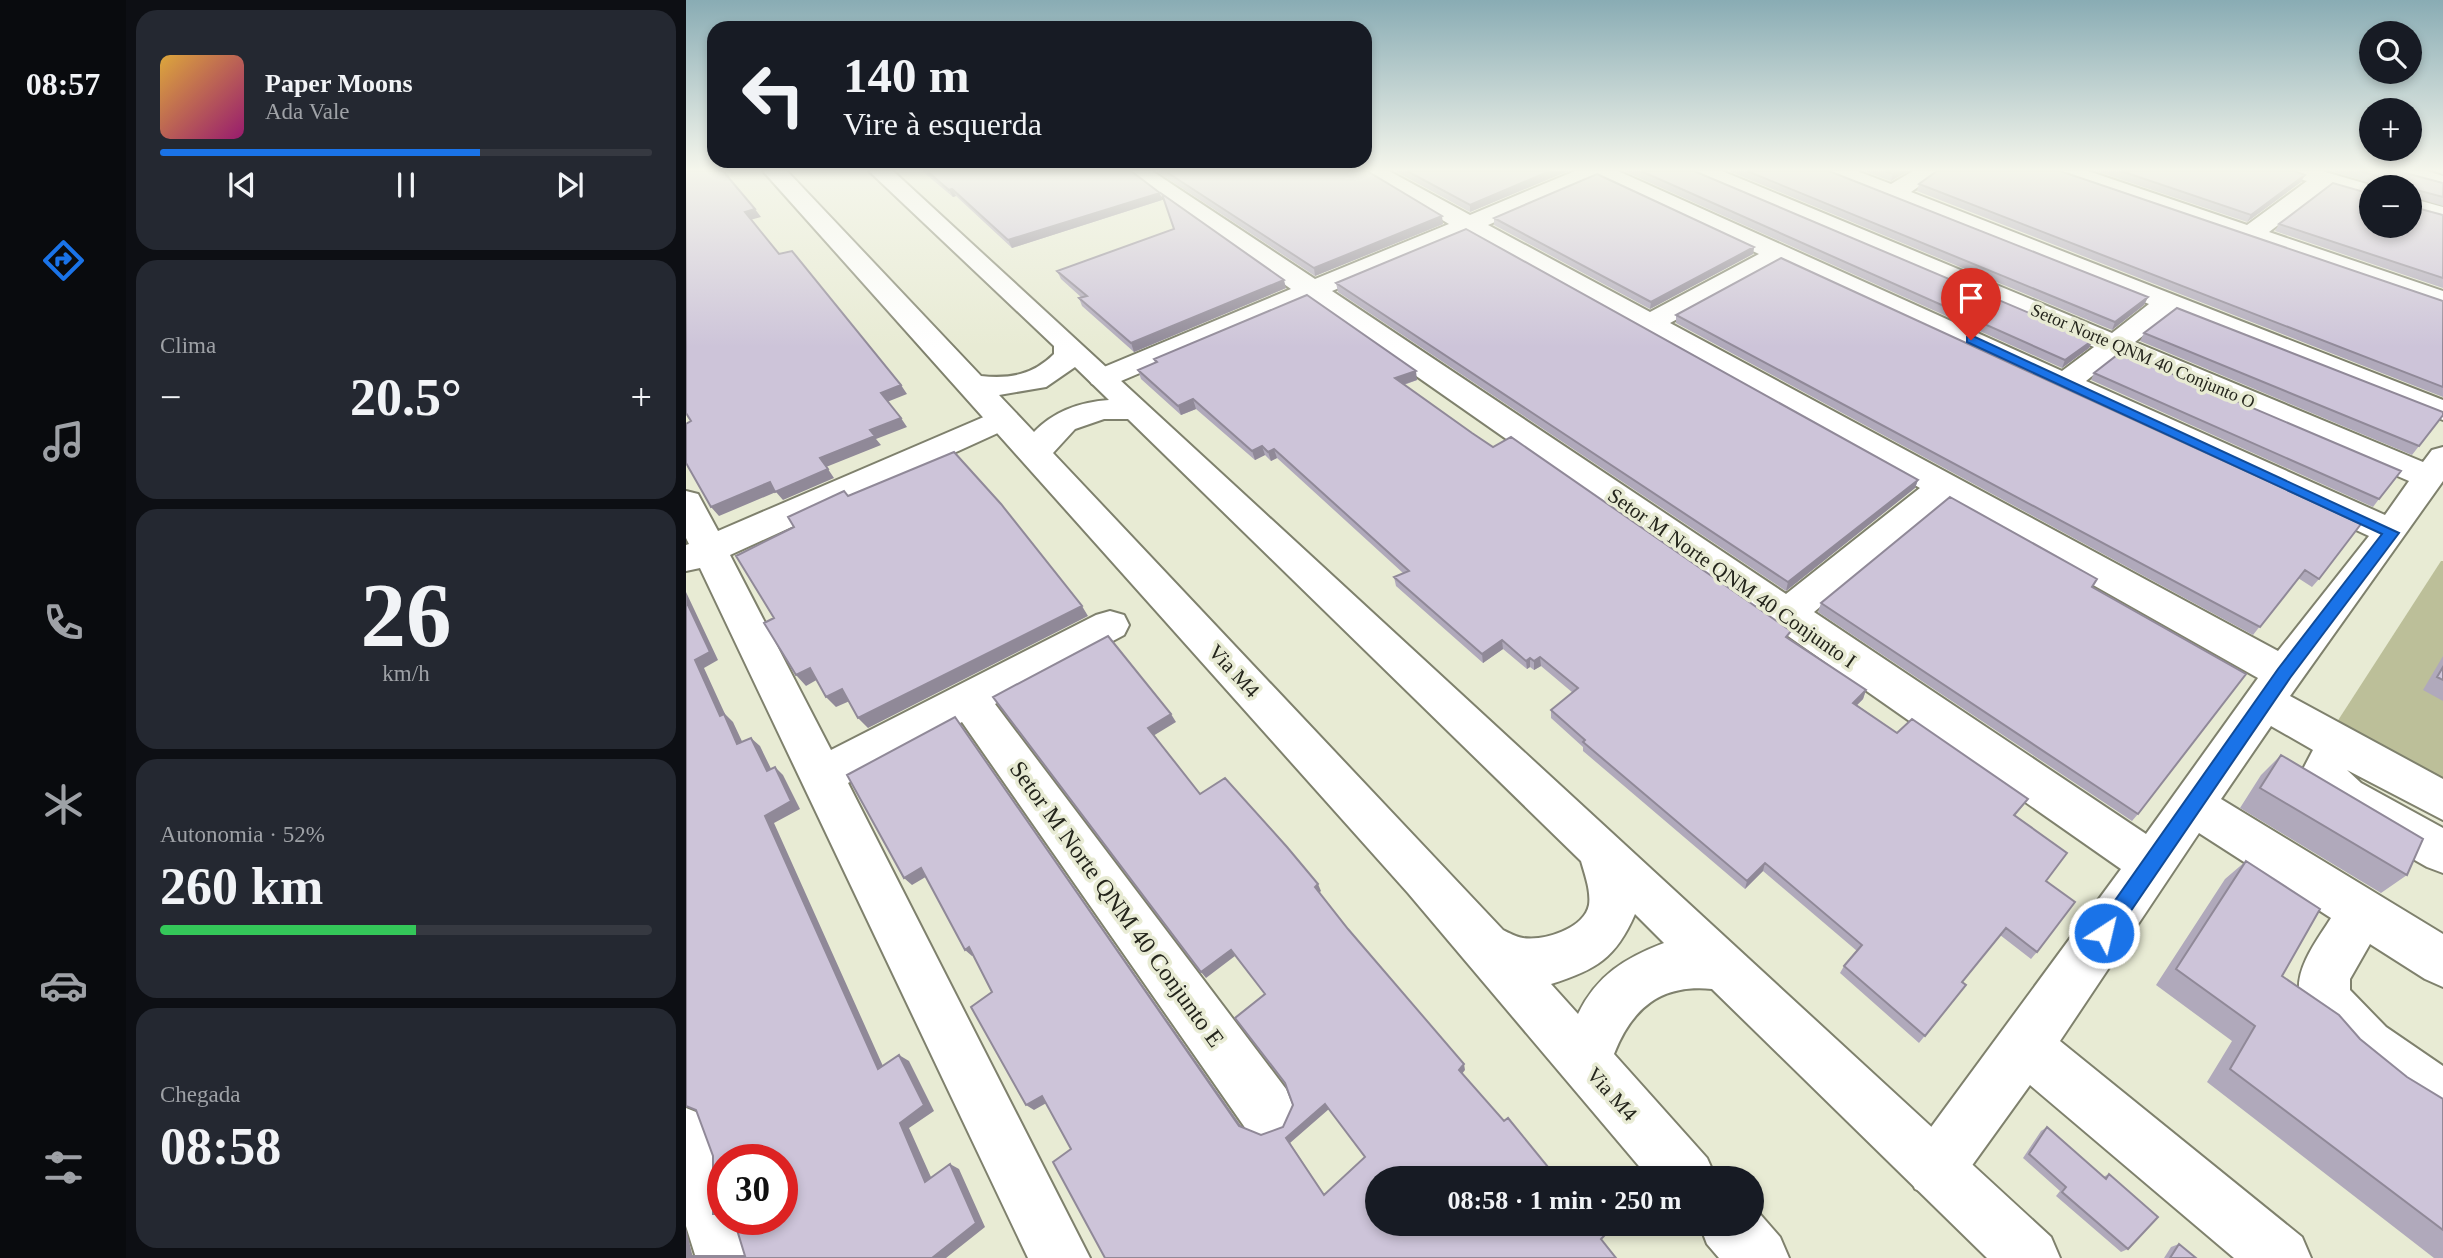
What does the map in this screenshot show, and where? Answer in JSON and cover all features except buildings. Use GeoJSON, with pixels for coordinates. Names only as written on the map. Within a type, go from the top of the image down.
{"type":"FeatureCollection","features":[{"type":"Feature","properties":{"kind":"street","name":"Via M4"},"geometry":{"type":"LineString","coordinates":[[828,230],[1017,438],[1106,528],[1484,947],[1676,1166]]}},
{"type":"Feature","properties":{"kind":"street"},"geometry":{"type":"LineString","coordinates":[[944,230],[1429,685],[1602,855],[1723,965],[2030,1258]]}},
{"type":"Feature","properties":{"kind":"street","name":"Setor M Norte QNM 40 Conjunto I"},"geometry":{"type":"LineString","coordinates":[[1225,230],[2152,864]]}},
{"type":"Feature","properties":{"kind":"street"},"geometry":{"type":"LineString","coordinates":[[1103,378],[1455,230]]}},
{"type":"Feature","properties":{"kind":"street"},"geometry":{"type":"LineString","coordinates":[[1478,230],[1946,485],[2275,688],[2339,743],[2443,801]]}},
{"type":"Feature","properties":{"kind":"street"},"geometry":{"type":"LineString","coordinates":[[1729,230],[2391,533]]}},
{"type":"Feature","properties":{"kind":"street","name":"Setor Norte QNM 40 Conjunto O"},"geometry":{"type":"LineString","coordinates":[[1842,230],[2115,344],[2436,467]]}},
{"type":"Feature","properties":{"kind":"street"},"geometry":{"type":"LineString","coordinates":[[1985,230],[2443,411]]}},
{"type":"Feature","properties":{"kind":"street"},"geometry":{"type":"LineString","coordinates":[[2238,230],[2443,300]]}},
{"type":"Feature","properties":{"kind":"street"},"geometry":{"type":"LineString","coordinates":[[2251,234],[2257,230]]}},
{"type":"Feature","properties":{"kind":"street"},"geometry":{"type":"LineString","coordinates":[[1648,324],[1782,253]]}},
{"type":"Feature","properties":{"kind":"street"},"geometry":{"type":"LineString","coordinates":[[2065,383],[2169,302]]}},
{"type":"Feature","properties":{"kind":"street"},"geometry":{"type":"LineString","coordinates":[[968,383],[1012,388],[1029,383],[1059,367],[1069,356],[1068,344]]}},
{"type":"Feature","properties":{"kind":"street"},"geometry":{"type":"LineString","coordinates":[[698,555],[1056,426],[1073,415],[1093,409],[1136,410]]}},
{"type":"Feature","properties":{"kind":"street"},"geometry":{"type":"LineString","coordinates":[[1935,1169],[2025,1047],[2275,688],[2391,533],[2436,467]]}},
{"type":"Feature","properties":{"kind":"street"},"geometry":{"type":"LineString","coordinates":[[1785,615],[1946,485]]}},
{"type":"Feature","properties":{"kind":"street"},"geometry":{"type":"LineString","coordinates":[[686,502],[698,555],[821,776],[1060,1258]]}},
{"type":"Feature","properties":{"kind":"street"},"geometry":{"type":"LineString","coordinates":[[821,776],[1110,625]]}},
{"type":"Feature","properties":{"kind":"street","name":"Setor M Norte QNM 40 Conjunto E"},"geometry":{"type":"LineString","coordinates":[[968,699],[1266,1109]]}},
{"type":"Feature","properties":{"kind":"street"},"geometry":{"type":"LineString","coordinates":[[2339,743],[2325,771],[2335,789],[2443,852]]}},
{"type":"Feature","properties":{"kind":"street"},"geometry":{"type":"LineString","coordinates":[[2194,806],[2443,962]]}},
{"type":"Feature","properties":{"kind":"street"},"geometry":{"type":"LineString","coordinates":[[1484,947],[1524,963],[1566,956],[1597,938],[1611,913],[1612,886],[1602,855]]}},
{"type":"Feature","properties":{"kind":"street"},"geometry":{"type":"LineString","coordinates":[[2362,912],[2325,978],[2324,995],[2332,1012],[2357,1037],[2443,1098]]}},
{"type":"Feature","properties":{"kind":"street"},"geometry":{"type":"LineString","coordinates":[[1584,1063],[1596,1028],[1616,997],[1654,972],[1685,963],[1723,965]]}},
{"type":"Feature","properties":{"kind":"street"},"geometry":{"type":"LineString","coordinates":[[2025,1047],[2281,1258]]}},
{"type":"Feature","properties":{"kind":"street"},"geometry":{"type":"LineString","coordinates":[[686,1136],[726,1258]]}},
{"type":"Feature","properties":{"kind":"street"},"geometry":{"type":"LineString","coordinates":[[1740,1236],[1759,1258]]}},
{"type":"Feature","properties":{"kind":"green space"},"geometry":{"type":"Polygon","coordinates":[[[2443,561],[2443,786],[2335,725],[2443,561]]]}},
{"type":"Feature","properties":{"kind":"route"},"geometry":{"type":"LineString","coordinates":[[1971,340],[2391,533],[2284,673],[2266,703],[2104,933]]}}]}
